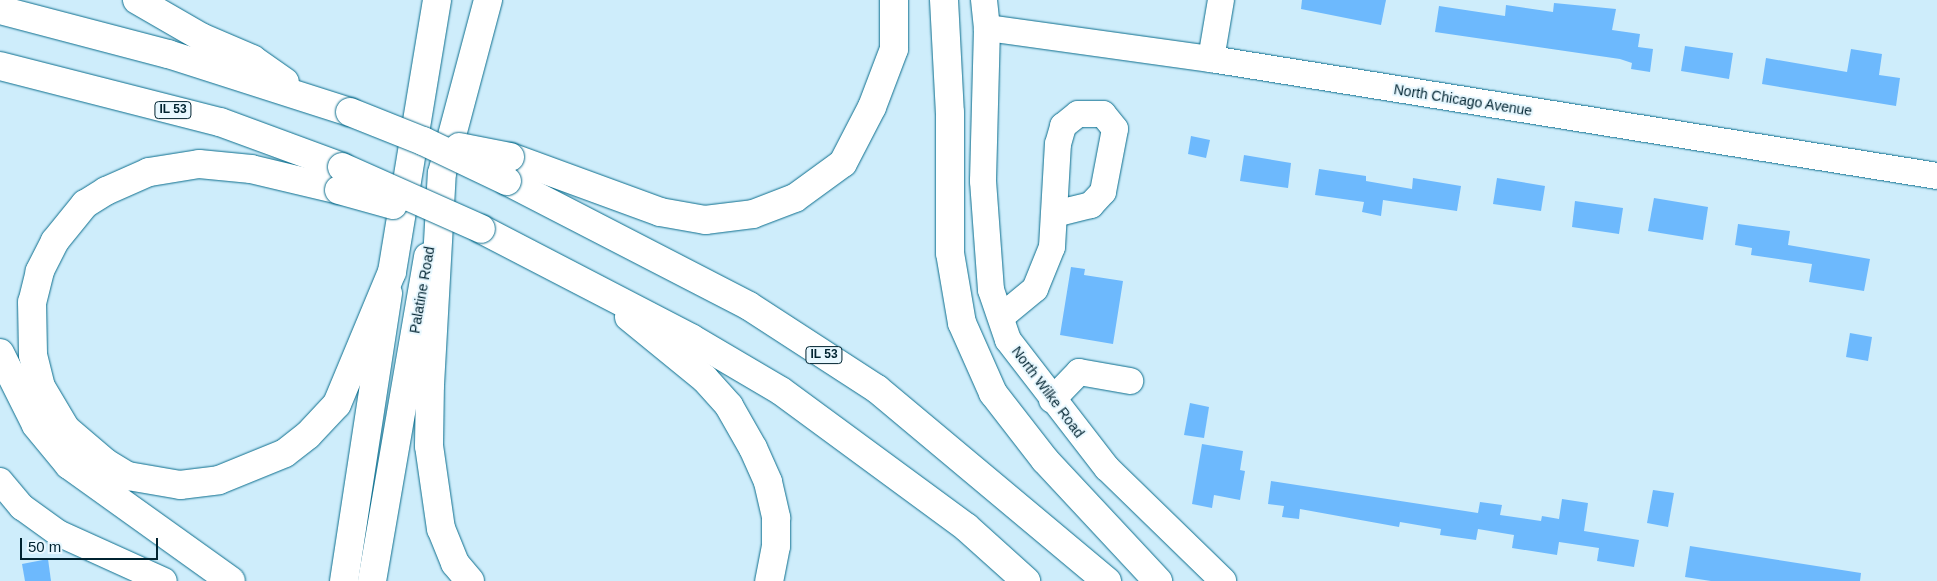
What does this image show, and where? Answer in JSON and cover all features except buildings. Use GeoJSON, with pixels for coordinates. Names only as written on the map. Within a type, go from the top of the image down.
{"type":"FeatureCollection","features":[{"type":"Feature","properties":{"kind":"main road"},"geometry":{"type":"LineString","coordinates":[[137,0],[200,38],[252,59],[303,94]]}},
{"type":"Feature","properties":{"kind":"main road"},"geometry":{"type":"LineString","coordinates":[[416,150],[422,0]]}},
{"type":"Feature","properties":{"kind":"main road"},"geometry":{"type":"LineString","coordinates":[[344,581],[392,272],[416,150],[437,0]]}},
{"type":"Feature","properties":{"kind":"main road","name":"Palatine Road"},"geometry":{"type":"LineString","coordinates":[[372,581],[442,173],[474,0]]}},
{"type":"Feature","properties":{"kind":"main road"},"geometry":{"type":"LineString","coordinates":[[470,581],[455,563],[441,529],[429,446],[442,173],[488,0]]}},
{"type":"Feature","properties":{"kind":"main road"},"geometry":{"type":"LineString","coordinates":[[508,169],[660,212],[705,220],[753,214],[795,198],[843,163],[872,106],[894,49],[894,0]]}},
{"type":"Feature","properties":{"kind":"main road"},"geometry":{"type":"LineString","coordinates":[[944,0],[950,113],[950,253],[962,323],[993,393],[1045,460],[1158,581]]}},
{"type":"Feature","properties":{"kind":"main road","name":"IL 53"},"geometry":{"type":"LineString","coordinates":[[0,10],[52,22],[303,94],[350,112],[416,150],[508,169],[749,306],[877,389],[1107,581]]}},
{"type":"Feature","properties":{"kind":"main road","name":"IL 53"},"geometry":{"type":"LineString","coordinates":[[0,66],[220,122],[340,178]]}},
{"type":"Feature","properties":{"kind":"main road"},"geometry":{"type":"LineString","coordinates":[[392,272],[336,404],[308,436],[285,453],[255,467],[219,480],[180,485],[128,476],[83,446],[51,407],[41,387],[33,355],[32,302],[40,271],[55,241],[85,204],[106,190],[149,172],[199,164],[340,178],[489,233],[596,288],[781,390],[966,527],[1026,581]]}},
{"type":"Feature","properties":{"kind":"main road"},"geometry":{"type":"LineString","coordinates":[[596,288],[705,379],[729,406],[768,482],[776,518],[776,546],[769,581]]}},
{"type":"Feature","properties":{"kind":"main road"},"geometry":{"type":"LineString","coordinates":[[0,353],[36,425],[69,466],[231,581]]}},
{"type":"Feature","properties":{"kind":"street","name":"North Wilke Road"},"geometry":{"type":"LineString","coordinates":[[984,0],[987,28],[983,182],[992,290],[1008,340],[1052,400],[1107,468],[1222,581]]}},
{"type":"Feature","properties":{"kind":"street"},"geometry":{"type":"LineString","coordinates":[[1211,60],[1221,0]]}},
{"type":"Feature","properties":{"kind":"street","name":"North Chicago Avenue"},"geometry":{"type":"LineString","coordinates":[[987,28],[1211,60],[1937,175]]}},
{"type":"Feature","properties":{"kind":"street"},"geometry":{"type":"LineString","coordinates":[[1000,316],[1035,290],[1052,247],[1054,214]]}},
{"type":"Feature","properties":{"kind":"street"},"geometry":{"type":"LineString","coordinates":[[1052,400],[1079,372],[1130,381]]}},
{"type":"Feature","properties":{"kind":"street"},"geometry":{"type":"LineString","coordinates":[[1,486],[22,507],[58,533],[164,581]]}}]}
